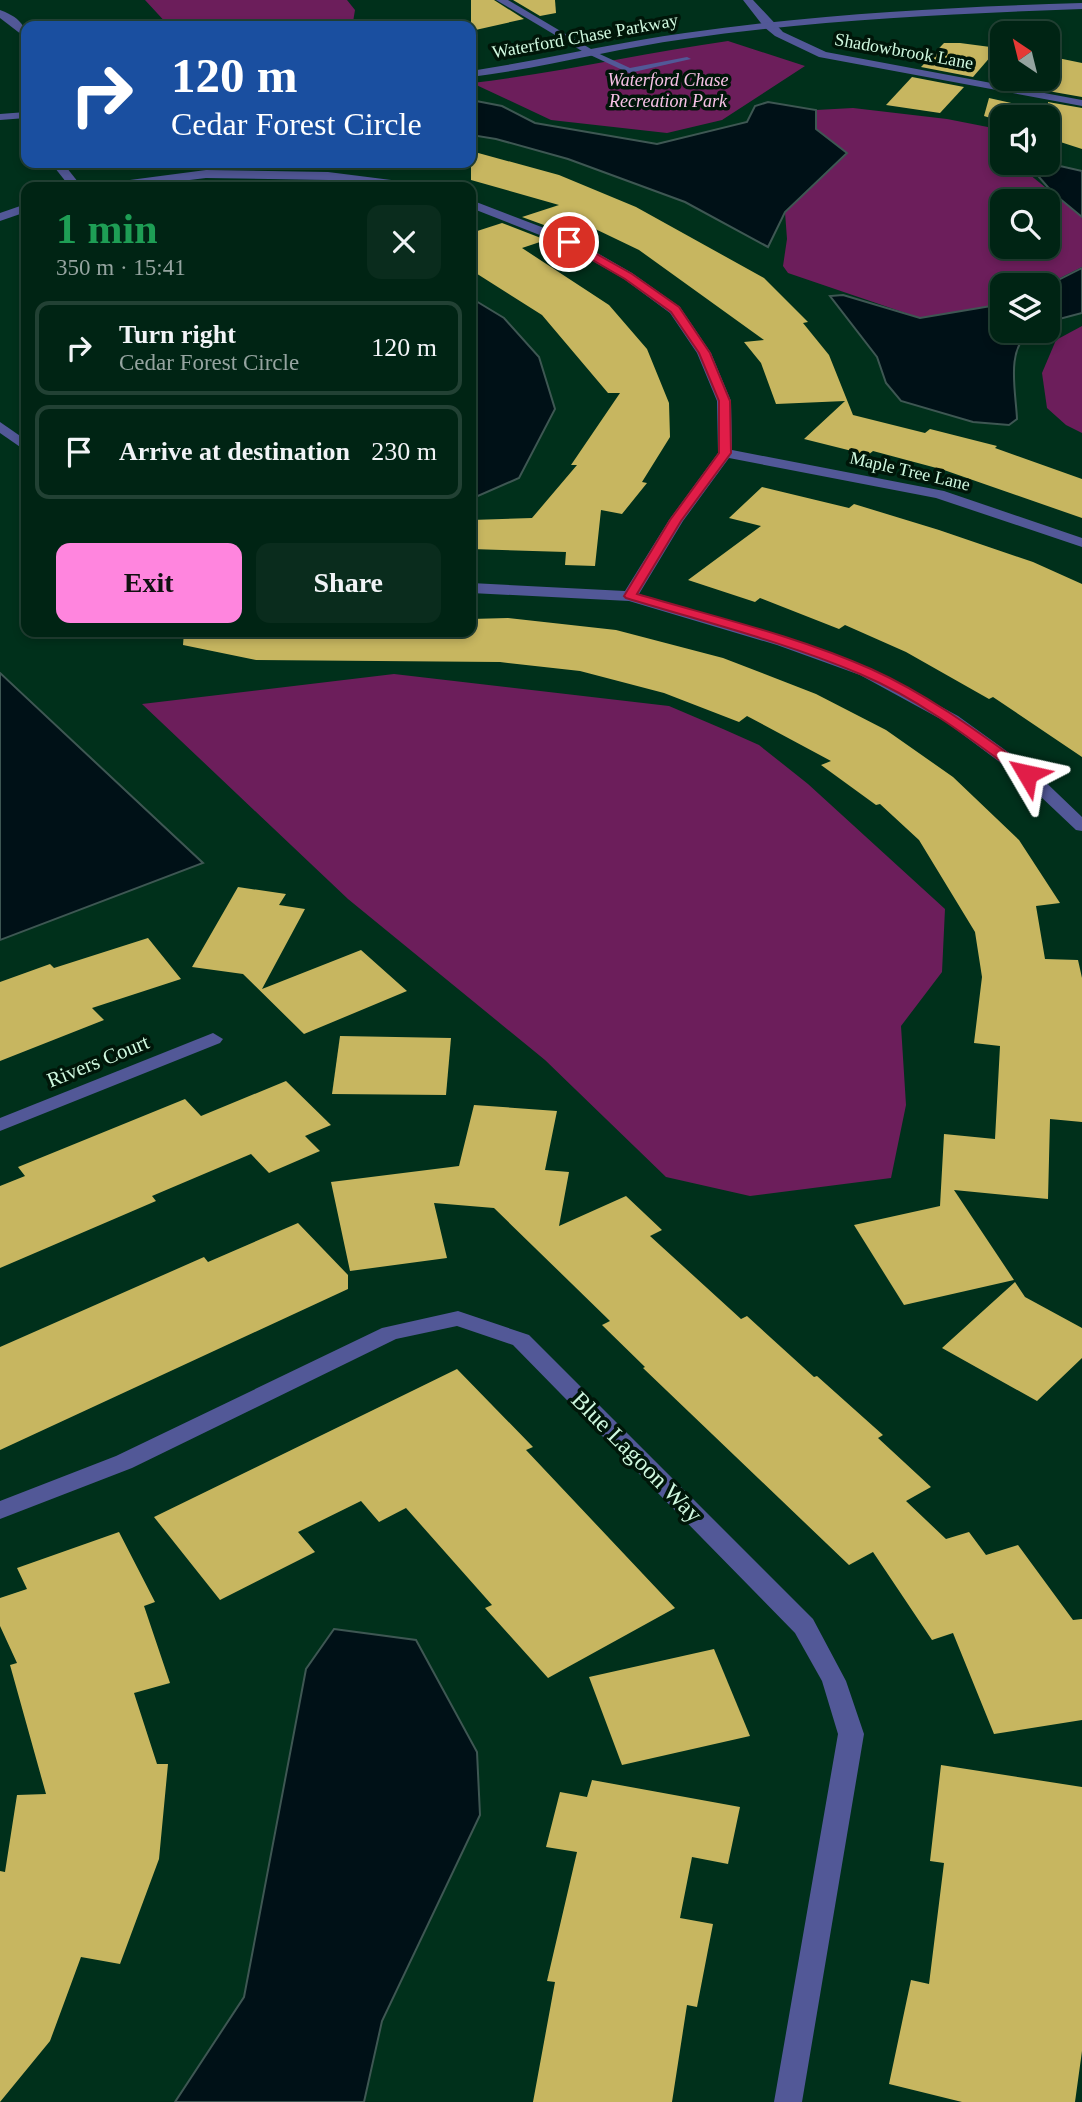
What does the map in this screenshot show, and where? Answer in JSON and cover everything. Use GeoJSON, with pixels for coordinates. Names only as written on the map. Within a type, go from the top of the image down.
{"type":"FeatureCollection","features":[{"type":"Feature","properties":{"kind":"street"},"geometry":{"type":"LineString","coordinates":[[501,0],[592,52]]}},
{"type":"Feature","properties":{"kind":"street","name":"Shadowbrook Lane"},"geometry":{"type":"LineString","coordinates":[[748,0],[768,25],[795,43],[823,55],[1082,103]]}},
{"type":"Feature","properties":{"kind":"street","name":"Waterford Chase Parkway"},"geometry":{"type":"LineString","coordinates":[[476,73],[768,25],[914,13],[1082,6]]}},
{"type":"Feature","properties":{"kind":"street"},"geometry":{"type":"LineString","coordinates":[[0,13],[21,29]]}},
{"type":"Feature","properties":{"kind":"street"},"geometry":{"type":"LineString","coordinates":[[0,117],[21,115]]}},
{"type":"Feature","properties":{"kind":"street"},"geometry":{"type":"LineString","coordinates":[[61,168],[72,182]]}},
{"type":"Feature","properties":{"kind":"street"},"geometry":{"type":"LineString","coordinates":[[145,182],[206,174],[328,176],[375,182]]}},
{"type":"Feature","properties":{"kind":"street"},"geometry":{"type":"LineString","coordinates":[[476,206],[569,242],[628,276],[675,310],[704,353],[724,401],[725,453],[676,520],[630,596]]}},
{"type":"Feature","properties":{"kind":"street"},"geometry":{"type":"LineString","coordinates":[[0,217],[21,210]]}},
{"type":"Feature","properties":{"kind":"street"},"geometry":{"type":"LineString","coordinates":[[0,426],[21,443]]}},
{"type":"Feature","properties":{"kind":"street","name":"Maple Tree Lane"},"geometry":{"type":"LineString","coordinates":[[725,453],[939,494],[1082,544]]}},
{"type":"Feature","properties":{"kind":"street"},"geometry":{"type":"LineString","coordinates":[[476,588],[630,596],[783,642],[866,672],[952,719],[1027,774],[1082,826]]}},
{"type":"Feature","properties":{"kind":"street","name":"Rivers Court"},"geometry":{"type":"LineString","coordinates":[[0,1125],[213,1039]]}},
{"type":"Feature","properties":{"kind":"street","name":"Blue Lagoon Way"},"geometry":{"type":"LineString","coordinates":[[0,1510],[124,1462],[390,1333],[458,1318],[521,1340],[804,1626],[834,1681],[851,1734],[788,2102]]}},
{"type":"Feature","properties":{"kind":"lane"},"geometry":{"type":"LineString","coordinates":[[592,52],[629,71],[687,59]]}},
{"type":"Feature","properties":{"kind":"green space"},"geometry":{"type":"Polygon","coordinates":[[[145,0],[347,0],[355,10],[353,21],[164,21],[145,0]]]}},
{"type":"Feature","properties":{"kind":"green space","name":"Waterford Chase Recreation Park"},"geometry":{"type":"Polygon","coordinates":[[[728,41],[805,66],[722,120],[667,133],[551,120],[476,85],[476,82],[728,41]]]}},
{"type":"Feature","properties":{"kind":"green space"},"geometry":{"type":"Polygon","coordinates":[[[853,108],[947,119],[990,127],[990,175],[1030,175],[1047,189],[990,189],[990,259],[1060,259],[1060,199],[1082,217],[1082,267],[1060,278],[1060,273],[990,273],[990,306],[920,318],[788,273],[783,266],[787,239],[785,212],[847,154],[816,129],[816,110],[853,108]]]}},
{"type":"Feature","properties":{"kind":"green space"},"geometry":{"type":"Polygon","coordinates":[[[1082,326],[1082,433],[1066,425],[1047,408],[1042,373],[1055,343],[1060,343],[1060,338],[1082,326]]]}},
{"type":"Feature","properties":{"kind":"green space"},"geometry":{"type":"Polygon","coordinates":[[[394,674],[669,706],[723,729],[759,745],[808,784],[945,909],[942,972],[901,1026],[906,1105],[891,1178],[750,1196],[666,1177],[545,1060],[348,899],[142,704],[394,674]]]}},
{"type":"Feature","properties":{"kind":"shaded area"},"geometry":{"type":"Polygon","coordinates":[[[476,101],[502,106],[535,123],[657,144],[747,122],[755,106],[768,102],[816,110],[816,129],[847,153],[785,212],[768,247],[685,202],[568,159],[476,136],[476,101]]]}},
{"type":"Feature","properties":{"kind":"shaded area"},"geometry":{"type":"Polygon","coordinates":[[[1060,166],[1082,171],[1082,217],[1060,199],[1060,189],[1050,189],[1039,177],[1060,175],[1060,166]]]}},
{"type":"Feature","properties":{"kind":"shaded area"},"geometry":{"type":"Polygon","coordinates":[[[1082,268],[1082,313],[1060,319],[1060,279],[1082,268]]]}},
{"type":"Feature","properties":{"kind":"shaded area"},"geometry":{"type":"Polygon","coordinates":[[[843,295],[920,318],[990,306],[990,343],[1021,343],[1014,371],[1017,419],[1009,425],[973,422],[901,401],[886,383],[877,357],[830,296],[843,295]]]}},
{"type":"Feature","properties":{"kind":"shaded area"},"geometry":{"type":"Polygon","coordinates":[[[476,301],[504,318],[539,357],[555,409],[519,478],[476,497],[476,301]]]}},
{"type":"Feature","properties":{"kind":"shaded area"},"geometry":{"type":"Polygon","coordinates":[[[0,673],[203,863],[0,940],[0,673]]]}},
{"type":"Feature","properties":{"kind":"shaded area"},"geometry":{"type":"Polygon","coordinates":[[[334,1629],[416,1640],[477,1752],[480,1815],[382,2021],[364,2102],[175,2102],[244,1997],[306,1669],[334,1629]]]}},
{"type":"Feature","properties":{"kind":"building"},"geometry":{"type":"Polygon","coordinates":[[[471,0],[494,0],[524,19],[476,30],[476,21],[471,21],[471,0]]]}},
{"type":"Feature","properties":{"kind":"building"},"geometry":{"type":"Polygon","coordinates":[[[513,0],[555,0],[556,13],[540,16],[513,0]]]}},
{"type":"Feature","properties":{"kind":"building"},"geometry":{"type":"Polygon","coordinates":[[[944,43],[990,47],[990,57],[973,77],[921,67],[944,43]]]}},
{"type":"Feature","properties":{"kind":"building"},"geometry":{"type":"Polygon","coordinates":[[[1060,58],[1082,63],[1082,97],[1048,91],[1060,91],[1060,58]]]}},
{"type":"Feature","properties":{"kind":"building"},"geometry":{"type":"Polygon","coordinates":[[[912,77],[964,87],[940,113],[886,105],[912,77]]]}},
{"type":"Feature","properties":{"kind":"building"},"geometry":{"type":"Polygon","coordinates":[[[989,98],[1021,105],[990,105],[990,118],[984,116],[989,98]]]}},
{"type":"Feature","properties":{"kind":"building"},"geometry":{"type":"Polygon","coordinates":[[[1048,102],[1082,108],[1082,149],[1060,142],[1060,105],[1048,105],[1048,102]]]}},
{"type":"Feature","properties":{"kind":"building"},"geometry":{"type":"Polygon","coordinates":[[[476,152],[559,175],[636,207],[764,278],[808,322],[803,323],[829,355],[853,415],[925,433],[930,429],[997,446],[995,448],[1082,479],[1082,518],[944,470],[873,451],[868,455],[804,439],[845,401],[776,404],[761,363],[744,342],[764,340],[639,250],[589,226],[566,233],[522,217],[559,205],[471,180],[471,168],[476,168],[476,152]]]}},
{"type":"Feature","properties":{"kind":"building"},"geometry":{"type":"Polygon","coordinates":[[[502,223],[546,240],[522,248],[609,305],[647,349],[669,403],[670,437],[642,482],[647,483],[622,514],[601,510],[595,566],[565,565],[566,552],[476,549],[476,520],[532,518],[577,465],[571,465],[620,393],[608,393],[542,315],[476,273],[476,231],[502,223]]]}},
{"type":"Feature","properties":{"kind":"building"},"geometry":{"type":"Polygon","coordinates":[[[762,487],[849,508],[854,504],[1033,562],[1082,584],[1082,757],[993,697],[989,699],[906,652],[845,625],[839,629],[760,598],[755,602],[688,580],[761,526],[729,518],[762,487]]]}},
{"type":"Feature","properties":{"kind":"building"},"geometry":{"type":"Polygon","coordinates":[[[508,618],[616,630],[723,658],[816,694],[886,730],[953,777],[1019,840],[1060,903],[1036,906],[1045,959],[1078,960],[1082,978],[1082,1122],[1050,1119],[1048,1199],[954,1190],[1014,1280],[904,1305],[854,1225],[940,1206],[944,1134],[995,1139],[1000,1046],[974,1043],[982,977],[975,932],[919,840],[880,804],[876,805],[821,765],[831,761],[747,716],[739,722],[664,693],[580,671],[500,662],[256,660],[183,645],[184,637],[476,637],[476,619],[508,618]]]}},
{"type":"Feature","properties":{"kind":"building"},"geometry":{"type":"Polygon","coordinates":[[[238,887],[286,894],[279,905],[305,909],[262,989],[361,950],[407,991],[304,1034],[243,974],[192,967],[238,887]]]}},
{"type":"Feature","properties":{"kind":"building"},"geometry":{"type":"Polygon","coordinates":[[[148,938],[181,979],[92,1008],[104,1020],[0,1061],[0,982],[50,964],[54,968],[148,938]]]}},
{"type":"Feature","properties":{"kind":"building"},"geometry":{"type":"Polygon","coordinates":[[[340,1036],[451,1038],[446,1095],[332,1094],[340,1036]]]}},
{"type":"Feature","properties":{"kind":"building"},"geometry":{"type":"Polygon","coordinates":[[[286,1081],[331,1125],[305,1136],[320,1151],[269,1173],[251,1154],[152,1196],[156,1201],[0,1268],[0,1186],[25,1176],[18,1167],[185,1099],[201,1116],[286,1081]]]}},
{"type":"Feature","properties":{"kind":"building"},"geometry":{"type":"Polygon","coordinates":[[[474,1105],[557,1111],[545,1170],[569,1172],[559,1226],[626,1196],[662,1230],[650,1236],[741,1319],[747,1316],[883,1435],[878,1438],[931,1487],[906,1501],[946,1539],[969,1532],[986,1555],[1018,1545],[1073,1620],[1082,1619],[1082,1720],[994,1734],[953,1633],[932,1640],[873,1552],[849,1565],[643,1368],[645,1367],[602,1325],[610,1321],[494,1208],[434,1203],[447,1258],[350,1271],[331,1182],[459,1166],[474,1105]]]}},
{"type":"Feature","properties":{"kind":"building"},"geometry":{"type":"Polygon","coordinates":[[[298,1223],[348,1275],[348,1289],[0,1450],[0,1347],[204,1257],[208,1262],[298,1223]]]}},
{"type":"Feature","properties":{"kind":"building"},"geometry":{"type":"Polygon","coordinates":[[[1015,1282],[1025,1297],[1082,1328],[1082,1358],[1037,1401],[942,1348],[1015,1282]]]}},
{"type":"Feature","properties":{"kind":"building"},"geometry":{"type":"Polygon","coordinates":[[[457,1369],[533,1447],[526,1450],[675,1608],[548,1678],[485,1608],[492,1605],[406,1508],[379,1522],[361,1501],[298,1532],[315,1552],[220,1600],[154,1517],[457,1369]]]}},
{"type":"Feature","properties":{"kind":"building"},"geometry":{"type":"Polygon","coordinates":[[[119,1532],[155,1602],[144,1606],[170,1683],[134,1693],[157,1764],[168,1764],[159,1859],[120,1964],[81,1957],[50,2041],[0,2102],[0,1871],[5,1872],[17,1795],[46,1794],[10,1665],[17,1663],[0,1626],[0,1598],[27,1589],[17,1568],[119,1532]]]}},
{"type":"Feature","properties":{"kind":"building"},"geometry":{"type":"Polygon","coordinates":[[[714,1649],[750,1736],[622,1765],[589,1677],[714,1649]]]}},
{"type":"Feature","properties":{"kind":"building"},"geometry":{"type":"Polygon","coordinates":[[[941,1765],[1082,1787],[1082,2051],[1075,2102],[962,2102],[889,2084],[911,1980],[929,1984],[944,1863],[930,1861],[941,1765]]]}},
{"type":"Feature","properties":{"kind":"building"},"geometry":{"type":"Polygon","coordinates":[[[592,1780],[740,1807],[728,1864],[692,1857],[680,1918],[713,1924],[697,2007],[687,2005],[672,2102],[533,2102],[555,1982],[547,1981],[577,1852],[546,1847],[560,1792],[587,1797],[592,1780]]]}},
{"type":"Feature","properties":{"kind":"route"},"geometry":{"type":"LineString","coordinates":[[569,242],[628,276],[675,310],[704,353],[724,401],[725,453],[676,520],[630,596],[783,642],[866,672],[952,719],[1027,774]]}}]}
